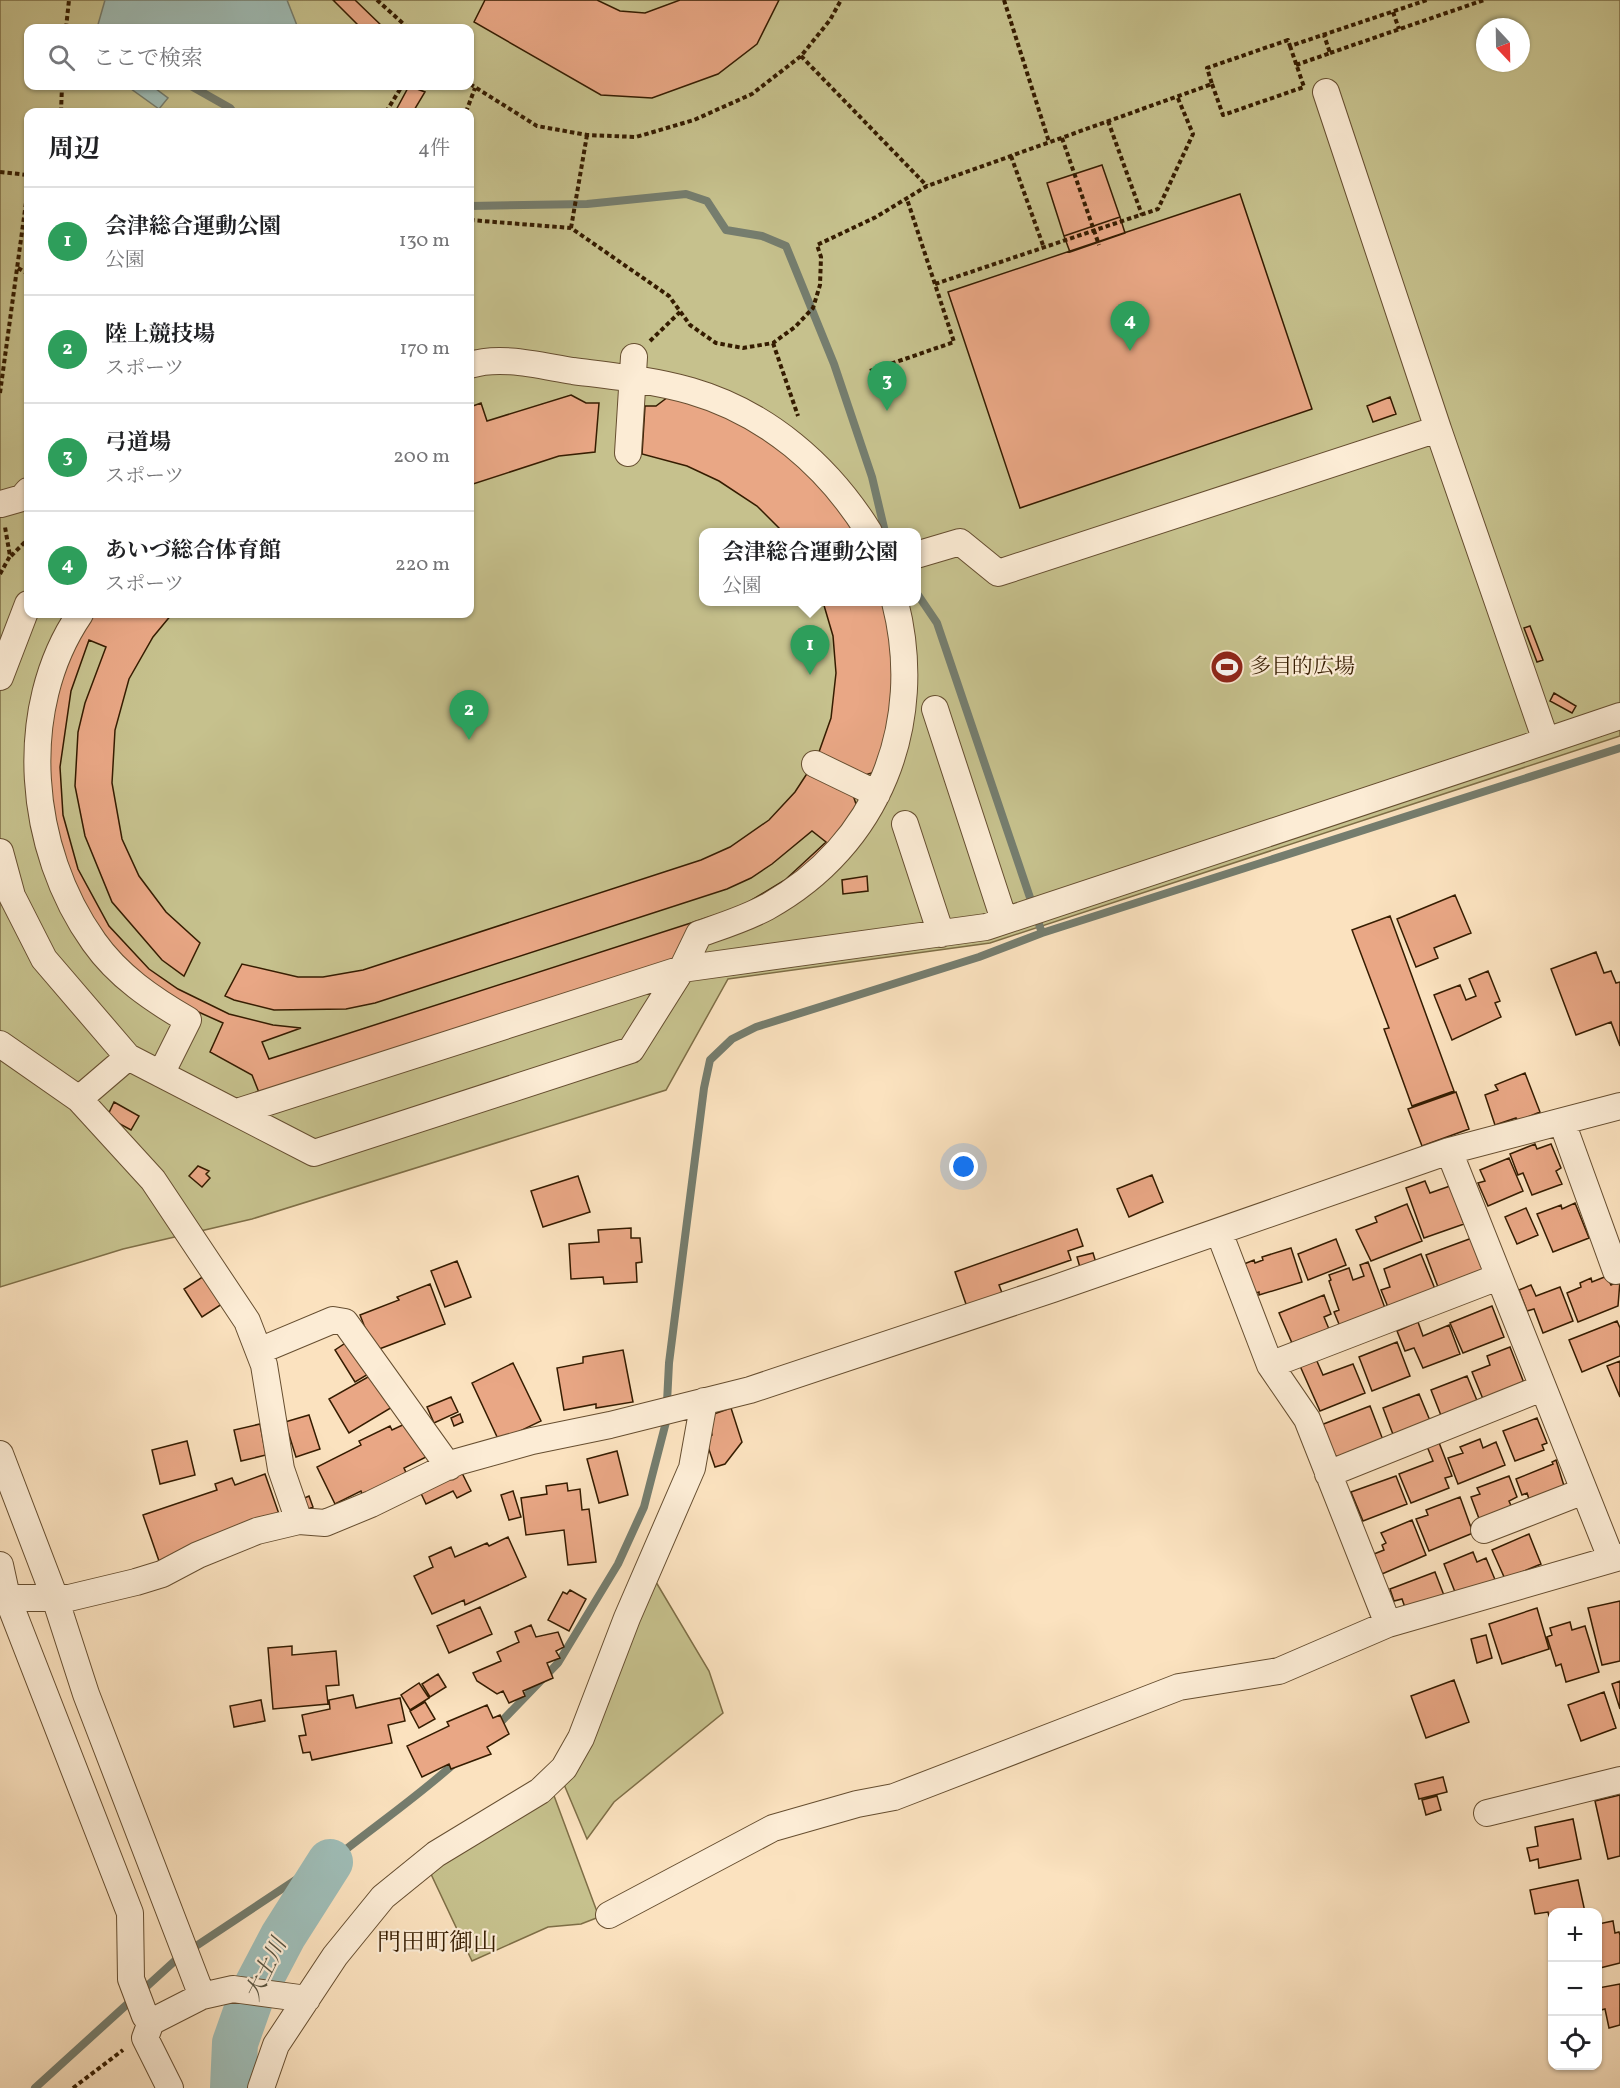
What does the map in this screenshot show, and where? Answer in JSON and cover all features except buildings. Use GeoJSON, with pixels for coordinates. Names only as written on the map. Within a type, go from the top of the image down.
{"type":"FeatureCollection","features":[{"type":"Feature","properties":{"kind":"street"},"geometry":{"type":"LineString","coordinates":[[1326,92],[1438,429],[1546,741]]}},
{"type":"Feature","properties":{"kind":"street"},"geometry":{"type":"LineString","coordinates":[[474,365],[487,360],[633,368],[700,394],[754,418],[780,434],[821,468],[848,500],[866,528]]}},
{"type":"Feature","properties":{"kind":"street"},"geometry":{"type":"LineString","coordinates":[[628,453],[633,368]]}},
{"type":"Feature","properties":{"kind":"street"},"geometry":{"type":"LineString","coordinates":[[921,554],[960,542],[998,573],[1438,429]]}},
{"type":"Feature","properties":{"kind":"street"},"geometry":{"type":"LineString","coordinates":[[1,504],[24,496]]}},
{"type":"Feature","properties":{"kind":"street"},"geometry":{"type":"LineString","coordinates":[[0,852],[12,896],[44,958],[128,1057],[314,1153],[631,1050],[682,969],[699,934],[743,919],[768,906],[819,869],[857,827],[877,794],[889,768],[906,688],[906,655],[896,606]]}},
{"type":"Feature","properties":{"kind":"street"},"geometry":{"type":"LineString","coordinates":[[0,677],[24,614]]}},
{"type":"Feature","properties":{"kind":"street"},"geometry":{"type":"LineString","coordinates":[[78,618],[54,667],[42,721],[38,797],[45,835],[66,896],[94,943],[134,985],[188,1020],[161,1074]]}},
{"type":"Feature","properties":{"kind":"street"},"geometry":{"type":"LineString","coordinates":[[935,709],[1004,920]]}},
{"type":"Feature","properties":{"kind":"street"},"geometry":{"type":"LineString","coordinates":[[237,1112],[682,969],[986,927],[1620,716]]}},
{"type":"Feature","properties":{"kind":"street"},"geometry":{"type":"LineString","coordinates":[[815,764],[877,794]]}},
{"type":"Feature","properties":{"kind":"street"},"geometry":{"type":"LineString","coordinates":[[905,824],[941,934]]}},
{"type":"Feature","properties":{"kind":"street"},"geometry":{"type":"LineString","coordinates":[[0,1044],[79,1099],[153,1180],[247,1320],[259,1351],[281,1469],[299,1521]]}},
{"type":"Feature","properties":{"kind":"street"},"geometry":{"type":"LineString","coordinates":[[79,1099],[128,1057]]}},
{"type":"Feature","properties":{"kind":"street"},"geometry":{"type":"LineString","coordinates":[[4,1597],[69,1598],[145,1580],[257,1531],[299,1521],[325,1523],[449,1467],[532,1441],[610,1425],[750,1390],[1219,1232],[1449,1151],[1620,1106]]}},
{"type":"Feature","properties":{"kind":"street"},"geometry":{"type":"LineString","coordinates":[[1562,1122],[1616,1271],[1620,1269]]}},
{"type":"Feature","properties":{"kind":"street"},"geometry":{"type":"LineString","coordinates":[[609,1915],[773,1828],[857,1804],[894,1797],[1179,1687],[1279,1671],[1388,1624],[1615,1557],[1584,1491],[1449,1151]]}},
{"type":"Feature","properties":{"kind":"street"},"geometry":{"type":"LineString","coordinates":[[1219,1232],[1270,1365],[1308,1419],[1388,1624]]}},
{"type":"Feature","properties":{"kind":"street"},"geometry":{"type":"LineString","coordinates":[[1270,1365],[1498,1277]]}},
{"type":"Feature","properties":{"kind":"street"},"geometry":{"type":"LineString","coordinates":[[259,1351],[333,1320],[345,1322],[449,1467]]}},
{"type":"Feature","properties":{"kind":"street"},"geometry":{"type":"LineString","coordinates":[[1328,1474],[1542,1388]]}},
{"type":"Feature","properties":{"kind":"street"},"geometry":{"type":"LineString","coordinates":[[261,2088],[276,2045],[335,1956],[383,1897],[436,1854],[540,1791],[564,1768],[581,1738],[627,1618],[692,1468],[704,1401]]}},
{"type":"Feature","properties":{"kind":"street"},"geometry":{"type":"LineString","coordinates":[[0,1454],[55,1598],[86,1694],[202,1996]]}},
{"type":"Feature","properties":{"kind":"street"},"geometry":{"type":"LineString","coordinates":[[1484,1530],[1584,1491]]}},
{"type":"Feature","properties":{"kind":"street"},"geometry":{"type":"LineString","coordinates":[[0,1565],[4,1597],[130,1913],[131,1979],[170,2088]]}},
{"type":"Feature","properties":{"kind":"street"},"geometry":{"type":"LineString","coordinates":[[1487,1813],[1620,1780]]}},
{"type":"Feature","properties":{"kind":"street"},"geometry":{"type":"LineString","coordinates":[[148,2030],[202,1996],[233,1989],[307,1999]]}},
{"type":"Feature","properties":{"kind":"path"},"geometry":{"type":"LineString","coordinates":[[66,24],[69,0]]}},
{"type":"Feature","properties":{"kind":"path"},"geometry":{"type":"LineString","coordinates":[[377,0],[404,24]]}},
{"type":"Feature","properties":{"kind":"path"},"geometry":{"type":"LineString","coordinates":[[468,108],[475,88],[537,126],[587,135],[636,137],[694,120],[752,94],[801,56],[830,20],[841,0]]}},
{"type":"Feature","properties":{"kind":"path"},"geometry":{"type":"LineString","coordinates":[[1004,0],[1049,142]]}},
{"type":"Feature","properties":{"kind":"path"},"geometry":{"type":"LineString","coordinates":[[1290,46],[1427,0]]}},
{"type":"Feature","properties":{"kind":"path"},"geometry":{"type":"LineString","coordinates":[[1466,0],[1468,5]]}},
{"type":"Feature","properties":{"kind":"path"},"geometry":{"type":"LineString","coordinates":[[1296,65],[1484,0]]}},
{"type":"Feature","properties":{"kind":"path"},"geometry":{"type":"LineString","coordinates":[[1393,12],[1399,29]]}},
{"type":"Feature","properties":{"kind":"path"},"geometry":{"type":"LineString","coordinates":[[1324,35],[1330,53]]}},
{"type":"Feature","properties":{"kind":"path"},"geometry":{"type":"LineString","coordinates":[[1288,40],[1296,65],[1304,87],[1223,115],[1207,68],[1288,40]]}},
{"type":"Feature","properties":{"kind":"path"},"geometry":{"type":"LineString","coordinates":[[801,56],[927,186]]}},
{"type":"Feature","properties":{"kind":"path"},"geometry":{"type":"LineString","coordinates":[[474,220],[571,228],[669,296],[690,325],[716,342],[743,348],[773,343],[795,327],[813,308],[820,285],[821,256],[817,245],[876,217],[927,186],[1212,84]]}},
{"type":"Feature","properties":{"kind":"path"},"geometry":{"type":"LineString","coordinates":[[61,108],[62,90]]}},
{"type":"Feature","properties":{"kind":"path"},"geometry":{"type":"LineString","coordinates":[[388,108],[400,90]]}},
{"type":"Feature","properties":{"kind":"path"},"geometry":{"type":"LineString","coordinates":[[935,284],[1158,210],[1193,134],[1177,96]]}},
{"type":"Feature","properties":{"kind":"path"},"geometry":{"type":"LineString","coordinates":[[1108,121],[1142,215]]}},
{"type":"Feature","properties":{"kind":"path"},"geometry":{"type":"LineString","coordinates":[[571,228],[587,135]]}},
{"type":"Feature","properties":{"kind":"path"},"geometry":{"type":"LineString","coordinates":[[1062,138],[1099,245]]}},
{"type":"Feature","properties":{"kind":"path"},"geometry":{"type":"LineString","coordinates":[[1011,156],[1044,248]]}},
{"type":"Feature","properties":{"kind":"path"},"geometry":{"type":"LineString","coordinates":[[0,172],[24,175]]}},
{"type":"Feature","properties":{"kind":"path"},"geometry":{"type":"LineString","coordinates":[[870,371],[954,342],[907,199]]}},
{"type":"Feature","properties":{"kind":"path"},"geometry":{"type":"LineString","coordinates":[[0,393],[24,220]]}},
{"type":"Feature","properties":{"kind":"path"},"geometry":{"type":"LineString","coordinates":[[18,268],[24,272]]}},
{"type":"Feature","properties":{"kind":"path"},"geometry":{"type":"LineString","coordinates":[[633,368],[680,312]]}},
{"type":"Feature","properties":{"kind":"path"},"geometry":{"type":"LineString","coordinates":[[773,343],[799,418]]}},
{"type":"Feature","properties":{"kind":"path"},"geometry":{"type":"LineString","coordinates":[[1,504],[10,556]]}},
{"type":"Feature","properties":{"kind":"path"},"geometry":{"type":"LineString","coordinates":[[0,574],[10,556],[24,542]]}},
{"type":"Feature","properties":{"kind":"path"},"geometry":{"type":"LineString","coordinates":[[73,2088],[148,2030]]}},
{"type":"Feature","properties":{"kind":"shaded area"},"geometry":{"type":"Polygon","coordinates":[[[0,0],[1620,0],[1620,736],[990,943],[728,979],[666,1090],[252,1219],[123,1249],[0,1287],[0,0]]]}},
{"type":"Feature","properties":{"kind":"shaded area"},"geometry":{"type":"Polygon","coordinates":[[[653,1577],[709,1671],[723,1713],[614,1802],[587,1839],[563,1782],[653,1577]]]}},
{"type":"Feature","properties":{"kind":"shaded area"},"geometry":{"type":"Polygon","coordinates":[[[553,1793],[599,1917],[581,1924],[548,1927],[472,1961],[430,1872],[553,1793]]]}},
{"type":"Feature","properties":{"kind":"water"},"geometry":{"type":"Polygon","coordinates":[[[105,0],[287,0],[296,24],[98,24],[105,0]]]}},
{"type":"Feature","properties":{"kind":"water"},"geometry":{"type":"Polygon","coordinates":[[[133,90],[157,90],[168,98],[158,108],[133,90]]]}},
{"type":"Feature","properties":{"kind":"waterway"},"geometry":{"type":"LineString","coordinates":[[198,90],[230,108]]}},
{"type":"Feature","properties":{"kind":"waterway"},"geometry":{"type":"LineString","coordinates":[[474,206],[587,204],[686,194],[707,201],[726,230],[762,236],[786,246],[834,364],[872,477],[884,528]]}},
{"type":"Feature","properties":{"kind":"waterway"},"geometry":{"type":"LineString","coordinates":[[921,599],[937,623],[1042,933]]}},
{"type":"Feature","properties":{"kind":"waterway"},"geometry":{"type":"LineString","coordinates":[[497,1726],[558,1663],[618,1564],[644,1507],[666,1422],[669,1363],[704,1088],[710,1060],[732,1039],[756,1027],[979,957],[1042,933],[1620,748]]}},
{"type":"Feature","properties":{"kind":"waterway"},"geometry":{"type":"LineString","coordinates":[[35,2088],[178,1958],[318,1865],[330,1862],[456,1762]]}},
{"type":"Feature","properties":{"kind":"waterway","name":"大土川"},"geometry":{"type":"LineString","coordinates":[[233,2088],[235,2043],[252,1995],[283,1936],[330,1862]]}},
{"type":"Feature","properties":{"kind":"place","name":"あいづ総合体育館"},"geometry":{"type":"Point","coordinates":[1130,351]}},
{"type":"Feature","properties":{"kind":"place","name":"弓道場"},"geometry":{"type":"Point","coordinates":[887,411]}},
{"type":"Feature","properties":{"kind":"place","name":"多目的広場"},"geometry":{"type":"Point","coordinates":[1227,667]}},
{"type":"Feature","properties":{"kind":"place","name":"会津総合運動公園"},"geometry":{"type":"Point","coordinates":[810,675]}},
{"type":"Feature","properties":{"kind":"place","name":"陸上競技場"},"geometry":{"type":"Point","coordinates":[469,740]}},
{"type":"Feature","properties":{"kind":"district","name":"門田町御山"},"geometry":{"type":"Point","coordinates":[437,1944]}}]}
